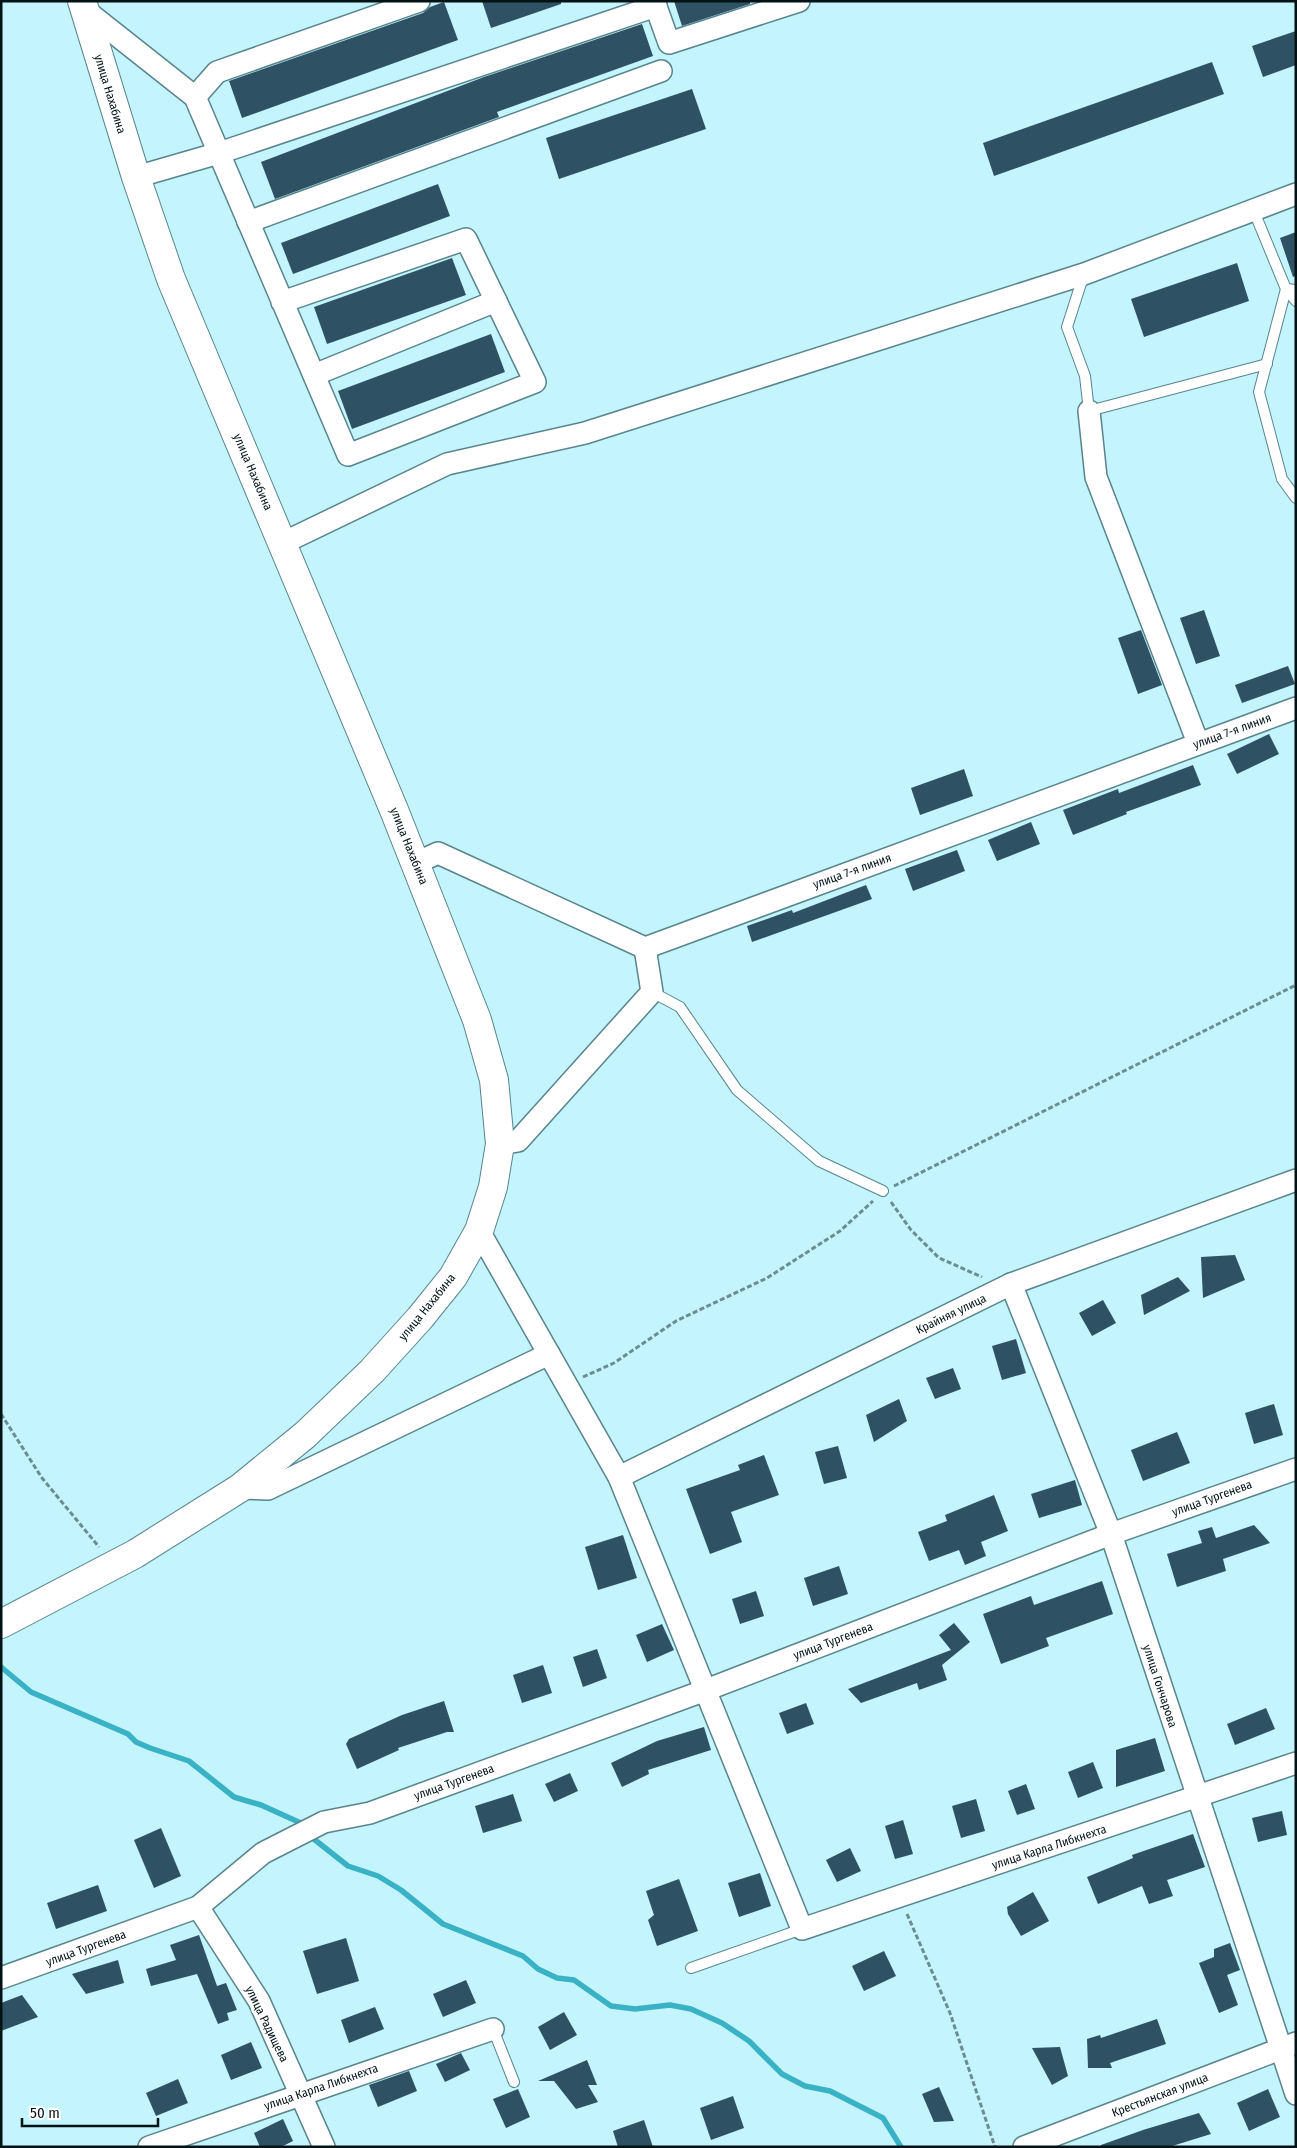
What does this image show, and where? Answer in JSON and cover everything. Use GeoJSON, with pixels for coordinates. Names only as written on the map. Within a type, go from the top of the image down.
{"type":"FeatureCollection","features":[{"type":"Feature","properties":{"kind":"main road","name":"улица Нахабина"},"geometry":{"type":"LineString","coordinates":[[1,1624],[112,1567],[240,1488],[305,1436],[372,1371],[420,1318],[453,1277],[479,1231],[493,1187],[500,1144],[494,1080],[477,1020],[416,863],[171,279],[136,177],[83,6]]}},
{"type":"Feature","properties":{"kind":"street"},"geometry":{"type":"LineString","coordinates":[[195,97],[217,72],[419,1]]}},
{"type":"Feature","properties":{"kind":"street"},"geometry":{"type":"LineString","coordinates":[[136,177],[219,153],[655,4],[669,43],[799,1]]}},
{"type":"Feature","properties":{"kind":"street"},"geometry":{"type":"LineString","coordinates":[[83,6],[195,97],[282,302],[348,455],[535,382],[466,239],[282,302]]}},
{"type":"Feature","properties":{"kind":"street"},"geometry":{"type":"LineString","coordinates":[[248,222],[662,71]]}},
{"type":"Feature","properties":{"kind":"street"},"geometry":{"type":"LineString","coordinates":[[283,543],[447,464],[585,433],[1084,274],[1252,208],[1296,194]]}},
{"type":"Feature","properties":{"kind":"street"},"geometry":{"type":"LineString","coordinates":[[314,375],[496,301]]}},
{"type":"Feature","properties":{"kind":"street"},"geometry":{"type":"LineString","coordinates":[[1089,411],[1096,477],[1198,743]]}},
{"type":"Feature","properties":{"kind":"street","name":"улица 7-я линия"},"geometry":{"type":"LineString","coordinates":[[644,948],[1296,708]]}},
{"type":"Feature","properties":{"kind":"street"},"geometry":{"type":"LineString","coordinates":[[416,863],[438,853],[644,948],[652,992],[518,1141],[500,1144]]}},
{"type":"Feature","properties":{"kind":"street","name":"Крайняя улица"},"geometry":{"type":"LineString","coordinates":[[619,1477],[1011,1284],[1296,1180]]}},
{"type":"Feature","properties":{"kind":"street"},"geometry":{"type":"LineString","coordinates":[[479,1231],[619,1477],[802,1929]]}},
{"type":"Feature","properties":{"kind":"street","name":"улица Гончарова"},"geometry":{"type":"LineString","coordinates":[[1011,1284],[1110,1534],[1197,1798],[1288,2046],[1296,2094]]}},
{"type":"Feature","properties":{"kind":"street"},"geometry":{"type":"LineString","coordinates":[[240,1488],[268,1489],[549,1354]]}},
{"type":"Feature","properties":{"kind":"street","name":"улица Тургенева"},"geometry":{"type":"LineString","coordinates":[[1,1978],[198,1907],[263,1853],[324,1822],[370,1813],[706,1690],[1110,1534],[1296,1468]]}},
{"type":"Feature","properties":{"kind":"street","name":"улица Карла Либкнехта"},"geometry":{"type":"LineString","coordinates":[[802,1929],[1197,1798],[1296,1763]]}},
{"type":"Feature","properties":{"kind":"street","name":"улица Радищева"},"geometry":{"type":"LineString","coordinates":[[198,1907],[259,2001],[324,2147]]}},
{"type":"Feature","properties":{"kind":"street","name":"улица Карла Либкнехта"},"geometry":{"type":"LineString","coordinates":[[149,2147],[493,2029]]}},
{"type":"Feature","properties":{"kind":"street","name":"Крестьянская улица"},"geometry":{"type":"LineString","coordinates":[[1024,2147],[1288,2046]]}},
{"type":"Feature","properties":{"kind":"lane"},"geometry":{"type":"LineString","coordinates":[[1252,208],[1292,288],[1296,301]]}},
{"type":"Feature","properties":{"kind":"lane"},"geometry":{"type":"LineString","coordinates":[[1084,274],[1067,326],[1085,376],[1089,411],[1267,364]]}},
{"type":"Feature","properties":{"kind":"lane"},"geometry":{"type":"LineString","coordinates":[[1292,288],[1259,392],[1282,479],[1296,498]]}},
{"type":"Feature","properties":{"kind":"lane"},"geometry":{"type":"LineString","coordinates":[[652,992],[680,1007],[737,1090],[819,1161],[883,1191]]}},
{"type":"Feature","properties":{"kind":"lane"},"geometry":{"type":"LineString","coordinates":[[691,1968],[802,1929]]}},
{"type":"Feature","properties":{"kind":"lane"},"geometry":{"type":"LineString","coordinates":[[493,2029],[514,2082]]}},
{"type":"Feature","properties":{"kind":"path"},"geometry":{"type":"LineString","coordinates":[[566,1385],[614,1363],[676,1321],[767,1278],[840,1231],[883,1191],[1296,985]]}},
{"type":"Feature","properties":{"kind":"path"},"geometry":{"type":"LineString","coordinates":[[883,1191],[911,1230],[939,1258],[992,1282],[1011,1284]]}},
{"type":"Feature","properties":{"kind":"path"},"geometry":{"type":"LineString","coordinates":[[1,1414],[42,1478],[89,1532],[112,1567]]}},
{"type":"Feature","properties":{"kind":"path"},"geometry":{"type":"LineString","coordinates":[[899,1897],[950,2013],[996,2147]]}},
{"type":"Feature","properties":{"kind":"building"},"geometry":{"type":"Polygon","coordinates":[[[482,1],[561,1],[561,4],[491,28],[482,1]]]}},
{"type":"Feature","properties":{"kind":"building"},"geometry":{"type":"Polygon","coordinates":[[[674,1],[750,1],[750,4],[682,26],[674,1]]]}},
{"type":"Feature","properties":{"kind":"building"},"geometry":{"type":"Polygon","coordinates":[[[444,2],[458,40],[242,118],[229,81],[423,13],[430,7],[444,2]]]}},
{"type":"Feature","properties":{"kind":"building"},"geometry":{"type":"Polygon","coordinates":[[[642,24],[653,56],[497,112],[499,117],[275,199],[261,162],[484,77],[642,24]]]}},
{"type":"Feature","properties":{"kind":"building"},"geometry":{"type":"Polygon","coordinates":[[[1296,31],[1296,65],[1263,77],[1252,46],[1296,31]]]}},
{"type":"Feature","properties":{"kind":"building"},"geometry":{"type":"Polygon","coordinates":[[[1212,62],[1224,94],[994,176],[983,143],[1212,62]]]}},
{"type":"Feature","properties":{"kind":"building"},"geometry":{"type":"Polygon","coordinates":[[[692,89],[706,129],[559,179],[546,138],[692,89]]]}},
{"type":"Feature","properties":{"kind":"building"},"geometry":{"type":"Polygon","coordinates":[[[438,184],[450,216],[293,274],[281,243],[438,184]]]}},
{"type":"Feature","properties":{"kind":"building"},"geometry":{"type":"Polygon","coordinates":[[[1296,232],[1296,276],[1293,277],[1280,238],[1296,232]]]}},
{"type":"Feature","properties":{"kind":"building"},"geometry":{"type":"Polygon","coordinates":[[[452,258],[466,295],[327,344],[314,307],[452,258]]]}},
{"type":"Feature","properties":{"kind":"building"},"geometry":{"type":"Polygon","coordinates":[[[1237,263],[1249,301],[1144,337],[1131,299],[1237,263]]]}},
{"type":"Feature","properties":{"kind":"building"},"geometry":{"type":"Polygon","coordinates":[[[491,334],[505,372],[352,429],[338,391],[491,334]]]}},
{"type":"Feature","properties":{"kind":"building"},"geometry":{"type":"Polygon","coordinates":[[[1204,610],[1220,656],[1196,664],[1180,618],[1204,610]]]}},
{"type":"Feature","properties":{"kind":"building"},"geometry":{"type":"Polygon","coordinates":[[[1141,630],[1162,685],[1138,694],[1118,638],[1141,630]]]}},
{"type":"Feature","properties":{"kind":"building"},"geometry":{"type":"Polygon","coordinates":[[[1288,666],[1295,684],[1242,703],[1235,685],[1288,666]]]}},
{"type":"Feature","properties":{"kind":"building"},"geometry":{"type":"Polygon","coordinates":[[[1269,734],[1279,754],[1237,774],[1227,754],[1269,734]]]}},
{"type":"Feature","properties":{"kind":"building"},"geometry":{"type":"Polygon","coordinates":[[[1193,765],[1201,785],[1126,812],[1127,814],[1073,835],[1063,810],[1118,789],[1119,793],[1193,765]]]}},
{"type":"Feature","properties":{"kind":"building"},"geometry":{"type":"Polygon","coordinates":[[[964,769],[973,796],[920,815],[911,788],[964,769]]]}},
{"type":"Feature","properties":{"kind":"building"},"geometry":{"type":"Polygon","coordinates":[[[1031,822],[1040,844],[997,861],[988,840],[1031,822]]]}},
{"type":"Feature","properties":{"kind":"building"},"geometry":{"type":"Polygon","coordinates":[[[957,850],[965,871],[913,891],[905,869],[957,850]]]}},
{"type":"Feature","properties":{"kind":"building"},"geometry":{"type":"Polygon","coordinates":[[[866,885],[872,899],[752,942],[747,926],[792,910],[793,913],[866,885]]]}},
{"type":"Feature","properties":{"kind":"building"},"geometry":{"type":"Polygon","coordinates":[[[1235,1255],[1245,1280],[1203,1298],[1201,1257],[1235,1255]]]}},
{"type":"Feature","properties":{"kind":"building"},"geometry":{"type":"Polygon","coordinates":[[[1178,1277],[1190,1291],[1144,1315],[1141,1295],[1178,1277]]]}},
{"type":"Feature","properties":{"kind":"building"},"geometry":{"type":"Polygon","coordinates":[[[1103,1300],[1116,1323],[1092,1336],[1079,1313],[1103,1300]]]}},
{"type":"Feature","properties":{"kind":"building"},"geometry":{"type":"Polygon","coordinates":[[[1016,1339],[1026,1373],[1002,1380],[992,1346],[1016,1339]]]}},
{"type":"Feature","properties":{"kind":"building"},"geometry":{"type":"Polygon","coordinates":[[[953,1368],[961,1389],[935,1399],[926,1378],[953,1368]]]}},
{"type":"Feature","properties":{"kind":"building"},"geometry":{"type":"Polygon","coordinates":[[[899,1399],[907,1421],[874,1442],[866,1415],[899,1399]]]}},
{"type":"Feature","properties":{"kind":"building"},"geometry":{"type":"Polygon","coordinates":[[[1274,1404],[1283,1435],[1254,1444],[1245,1413],[1274,1404]]]}},
{"type":"Feature","properties":{"kind":"building"},"geometry":{"type":"Polygon","coordinates":[[[1177,1432],[1190,1463],[1143,1481],[1131,1450],[1177,1432]]]}},
{"type":"Feature","properties":{"kind":"building"},"geometry":{"type":"Polygon","coordinates":[[[838,1446],[847,1478],[824,1484],[815,1452],[838,1446]]]}},
{"type":"Feature","properties":{"kind":"building"},"geometry":{"type":"Polygon","coordinates":[[[764,1455],[779,1495],[731,1512],[742,1542],[710,1554],[686,1489],[740,1470],[738,1465],[764,1455]]]}},
{"type":"Feature","properties":{"kind":"building"},"geometry":{"type":"Polygon","coordinates":[[[1075,1480],[1082,1505],[1039,1518],[1031,1494],[1075,1480]]]}},
{"type":"Feature","properties":{"kind":"building"},"geometry":{"type":"Polygon","coordinates":[[[994,1495],[1008,1531],[981,1542],[986,1556],[965,1565],[959,1550],[929,1561],[918,1532],[947,1521],[945,1515],[994,1495]]]}},
{"type":"Feature","properties":{"kind":"building"},"geometry":{"type":"Polygon","coordinates":[[[1254,1525],[1270,1543],[1223,1559],[1226,1571],[1177,1587],[1167,1554],[1202,1543],[1198,1531],[1212,1527],[1216,1538],[1254,1525]]]}},
{"type":"Feature","properties":{"kind":"building"},"geometry":{"type":"Polygon","coordinates":[[[623,1535],[637,1578],[598,1590],[585,1547],[623,1535]]]}},
{"type":"Feature","properties":{"kind":"building"},"geometry":{"type":"Polygon","coordinates":[[[839,1566],[848,1594],[813,1606],[804,1578],[839,1566]]]}},
{"type":"Feature","properties":{"kind":"building"},"geometry":{"type":"Polygon","coordinates":[[[1102,1581],[1113,1614],[1046,1638],[1049,1646],[1001,1664],[983,1614],[1031,1596],[1034,1605],[1102,1581]]]}},
{"type":"Feature","properties":{"kind":"building"},"geometry":{"type":"Polygon","coordinates":[[[756,1591],[764,1616],[740,1624],[732,1599],[756,1591]]]}},
{"type":"Feature","properties":{"kind":"building"},"geometry":{"type":"Polygon","coordinates":[[[954,1623],[970,1642],[942,1665],[947,1680],[919,1690],[917,1683],[861,1703],[848,1689],[951,1650],[939,1635],[954,1623]]]}},
{"type":"Feature","properties":{"kind":"building"},"geometry":{"type":"Polygon","coordinates":[[[662,1624],[674,1650],[647,1662],[636,1635],[662,1624]]]}},
{"type":"Feature","properties":{"kind":"building"},"geometry":{"type":"Polygon","coordinates":[[[597,1649],[607,1678],[583,1687],[573,1657],[597,1649]]]}},
{"type":"Feature","properties":{"kind":"building"},"geometry":{"type":"Polygon","coordinates":[[[543,1665],[552,1693],[522,1703],[513,1675],[543,1665]]]}},
{"type":"Feature","properties":{"kind":"building"},"geometry":{"type":"Polygon","coordinates":[[[444,1701],[454,1732],[447,1732],[398,1748],[399,1750],[357,1769],[346,1744],[349,1739],[402,1715],[444,1701]]]}},
{"type":"Feature","properties":{"kind":"building"},"geometry":{"type":"Polygon","coordinates":[[[806,1703],[814,1724],[787,1734],[779,1713],[806,1703]]]}},
{"type":"Feature","properties":{"kind":"building"},"geometry":{"type":"Polygon","coordinates":[[[1266,1708],[1275,1729],[1235,1745],[1227,1724],[1266,1708]]]}},
{"type":"Feature","properties":{"kind":"building"},"geometry":{"type":"Polygon","coordinates":[[[704,1727],[711,1750],[648,1770],[649,1774],[622,1787],[611,1763],[657,1741],[704,1727]]]}},
{"type":"Feature","properties":{"kind":"building"},"geometry":{"type":"Polygon","coordinates":[[[1155,1738],[1165,1771],[1116,1787],[1116,1750],[1155,1738]]]}},
{"type":"Feature","properties":{"kind":"building"},"geometry":{"type":"Polygon","coordinates":[[[1093,1762],[1103,1788],[1078,1798],[1068,1772],[1093,1762]]]}},
{"type":"Feature","properties":{"kind":"building"},"geometry":{"type":"Polygon","coordinates":[[[570,1773],[578,1791],[554,1802],[545,1784],[570,1773]]]}},
{"type":"Feature","properties":{"kind":"building"},"geometry":{"type":"Polygon","coordinates":[[[1026,1784],[1035,1809],[1017,1815],[1008,1791],[1026,1784]]]}},
{"type":"Feature","properties":{"kind":"building"},"geometry":{"type":"Polygon","coordinates":[[[513,1794],[522,1821],[483,1833],[475,1806],[513,1794]]]}},
{"type":"Feature","properties":{"kind":"building"},"geometry":{"type":"Polygon","coordinates":[[[976,1799],[985,1831],[961,1838],[952,1806],[976,1799]]]}},
{"type":"Feature","properties":{"kind":"building"},"geometry":{"type":"Polygon","coordinates":[[[1282,1811],[1287,1835],[1258,1842],[1252,1818],[1282,1811]]]}},
{"type":"Feature","properties":{"kind":"building"},"geometry":{"type":"Polygon","coordinates":[[[903,1820],[913,1854],[895,1859],[885,1826],[903,1820]]]}},
{"type":"Feature","properties":{"kind":"building"},"geometry":{"type":"Polygon","coordinates":[[[161,1828],[181,1876],[154,1888],[134,1840],[161,1828]]]}},
{"type":"Feature","properties":{"kind":"building"},"geometry":{"type":"Polygon","coordinates":[[[1193,1834],[1205,1867],[1167,1880],[1173,1896],[1149,1904],[1142,1886],[1098,1904],[1087,1877],[1133,1858],[1132,1855],[1193,1834]]]}},
{"type":"Feature","properties":{"kind":"building"},"geometry":{"type":"Polygon","coordinates":[[[850,1848],[861,1871],[837,1882],[826,1860],[850,1848]]]}},
{"type":"Feature","properties":{"kind":"building"},"geometry":{"type":"Polygon","coordinates":[[[760,1873],[771,1906],[739,1917],[728,1883],[760,1873]]]}},
{"type":"Feature","properties":{"kind":"building"},"geometry":{"type":"Polygon","coordinates":[[[679,1879],[698,1931],[657,1946],[648,1920],[654,1915],[646,1891],[679,1879]]]}},
{"type":"Feature","properties":{"kind":"building"},"geometry":{"type":"Polygon","coordinates":[[[98,1885],[107,1911],[56,1929],[47,1903],[98,1885]]]}},
{"type":"Feature","properties":{"kind":"building"},"geometry":{"type":"Polygon","coordinates":[[[1033,1892],[1049,1921],[1021,1936],[1008,1914],[1007,1907],[1033,1892]]]}},
{"type":"Feature","properties":{"kind":"building"},"geometry":{"type":"Polygon","coordinates":[[[199,1935],[217,1986],[226,1983],[237,2010],[227,2013],[229,2020],[218,2024],[197,1974],[151,1986],[146,1969],[176,1960],[170,1945],[199,1935]]]}},
{"type":"Feature","properties":{"kind":"building"},"geometry":{"type":"Polygon","coordinates":[[[346,1938],[359,1981],[317,1994],[303,1951],[346,1938]]]}},
{"type":"Feature","properties":{"kind":"building"},"geometry":{"type":"Polygon","coordinates":[[[1230,1943],[1240,1970],[1227,1975],[1238,2005],[1219,2013],[1199,1963],[1214,1957],[1214,1949],[1230,1943]]]}},
{"type":"Feature","properties":{"kind":"building"},"geometry":{"type":"Polygon","coordinates":[[[884,1951],[896,1976],[864,1991],[852,1966],[884,1951]]]}},
{"type":"Feature","properties":{"kind":"building"},"geometry":{"type":"Polygon","coordinates":[[[118,1960],[124,1983],[86,1994],[72,1974],[118,1960]]]}},
{"type":"Feature","properties":{"kind":"building"},"geometry":{"type":"Polygon","coordinates":[[[466,1980],[476,2003],[443,2017],[433,1994],[466,1980]]]}},
{"type":"Feature","properties":{"kind":"building"},"geometry":{"type":"Polygon","coordinates":[[[22,1995],[38,2017],[1,2031],[1,2003],[22,1995]]]}},
{"type":"Feature","properties":{"kind":"building"},"geometry":{"type":"Polygon","coordinates":[[[375,2007],[384,2029],[349,2043],[341,2020],[375,2007]]]}},
{"type":"Feature","properties":{"kind":"building"},"geometry":{"type":"Polygon","coordinates":[[[564,2012],[577,2035],[550,2050],[538,2027],[564,2012]]]}},
{"type":"Feature","properties":{"kind":"building"},"geometry":{"type":"Polygon","coordinates":[[[1157,2019],[1166,2044],[1110,2063],[1112,2068],[1088,2068],[1087,2039],[1100,2035],[1101,2038],[1157,2019]]]}},
{"type":"Feature","properties":{"kind":"building"},"geometry":{"type":"Polygon","coordinates":[[[251,2042],[262,2068],[231,2080],[221,2055],[251,2042]]]}},
{"type":"Feature","properties":{"kind":"building"},"geometry":{"type":"Polygon","coordinates":[[[1060,2047],[1068,2076],[1052,2085],[1032,2048],[1060,2047]]]}},
{"type":"Feature","properties":{"kind":"building"},"geometry":{"type":"Polygon","coordinates":[[[461,2053],[470,2070],[445,2082],[436,2064],[461,2053]]]}},
{"type":"Feature","properties":{"kind":"building"},"geometry":{"type":"Polygon","coordinates":[[[587,2060],[597,2085],[588,2085],[598,2102],[576,2109],[554,2081],[538,2081],[587,2060]]]}},
{"type":"Feature","properties":{"kind":"building"},"geometry":{"type":"Polygon","coordinates":[[[409,2071],[417,2091],[378,2107],[369,2085],[409,2071]]]}},
{"type":"Feature","properties":{"kind":"building"},"geometry":{"type":"Polygon","coordinates":[[[178,2079],[188,2103],[156,2116],[146,2093],[178,2079]]]}},
{"type":"Feature","properties":{"kind":"building"},"geometry":{"type":"Polygon","coordinates":[[[939,2087],[954,2121],[934,2122],[922,2094],[939,2087]]]}},
{"type":"Feature","properties":{"kind":"building"},"geometry":{"type":"Polygon","coordinates":[[[518,2089],[530,2117],[506,2128],[493,2099],[518,2089]]]}},
{"type":"Feature","properties":{"kind":"building"},"geometry":{"type":"Polygon","coordinates":[[[1268,2089],[1280,2117],[1249,2131],[1237,2103],[1268,2089]]]}},
{"type":"Feature","properties":{"kind":"building"},"geometry":{"type":"Polygon","coordinates":[[[733,2096],[744,2128],[711,2140],[700,2108],[733,2096]]]}},
{"type":"Feature","properties":{"kind":"building"},"geometry":{"type":"Polygon","coordinates":[[[1199,2113],[1211,2134],[1169,2147],[1101,2147],[1101,2145],[1143,2130],[1199,2113]]]}},
{"type":"Feature","properties":{"kind":"building"},"geometry":{"type":"Polygon","coordinates":[[[283,2119],[293,2141],[281,2147],[260,2147],[254,2133],[283,2119]]]}},
{"type":"Feature","properties":{"kind":"building"},"geometry":{"type":"Polygon","coordinates":[[[644,2120],[653,2147],[618,2147],[613,2131],[644,2120]]]}},
{"type":"Feature","properties":{"kind":"waterway"},"geometry":{"type":"LineString","coordinates":[[1,1667],[31,1692],[128,1734],[136,1742],[189,1761],[234,1797],[261,1805],[303,1824]]}},
{"type":"Feature","properties":{"kind":"waterway"},"geometry":{"type":"LineString","coordinates":[[310,1836],[348,1866],[378,1876],[401,1890],[443,1924],[523,1956],[538,1969],[557,1978],[574,1980],[611,2006],[635,2009],[670,2005],[691,2009],[722,2023],[749,2041],[782,2074],[805,2086],[830,2091],[883,2118],[901,2147]]}}]}
